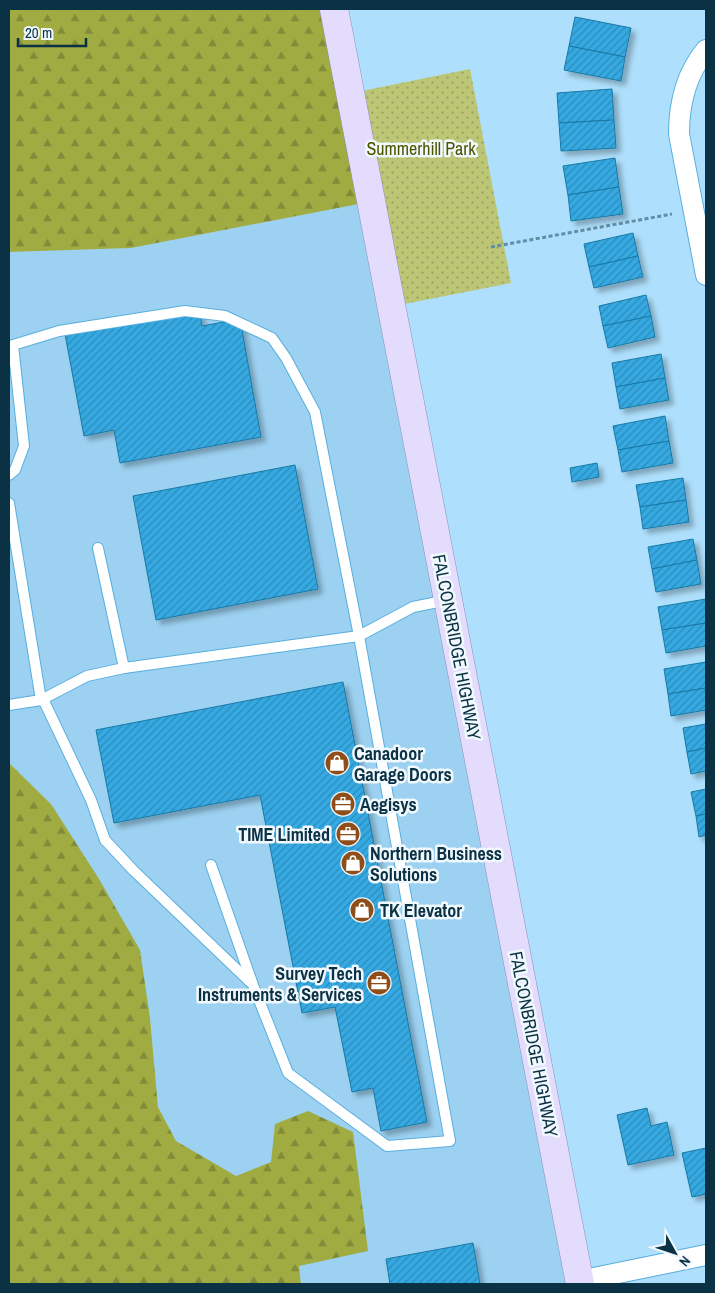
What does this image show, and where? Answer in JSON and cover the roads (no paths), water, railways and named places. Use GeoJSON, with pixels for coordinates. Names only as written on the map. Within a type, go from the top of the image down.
{"type":"FeatureCollection","features":[{"type":"Feature","properties":{"kind":"main road","name":"FALCONBRIDGE HIGHWAY"},"geometry":{"type":"LineString","coordinates":[[334,9],[580,1283]]}},
{"type":"Feature","properties":{"kind":"street"},"geometry":{"type":"LineString","coordinates":[[706,50],[688,80],[681,102],[679,118],[679,134],[706,275]]}},
{"type":"Feature","properties":{"kind":"street"},"geometry":{"type":"LineString","coordinates":[[580,1283],[706,1255]]}},
{"type":"Feature","properties":{"kind":"lane"},"geometry":{"type":"LineString","coordinates":[[9,475],[15,470],[24,446],[11,345],[58,331],[184,311],[225,316],[272,338],[286,358],[315,412],[359,636],[450,1141],[387,1146],[288,1073],[253,985],[211,865]]}},
{"type":"Feature","properties":{"kind":"lane"},"geometry":{"type":"LineString","coordinates":[[9,503],[42,700],[91,800],[105,840],[133,870],[253,985]]}},
{"type":"Feature","properties":{"kind":"lane"},"geometry":{"type":"LineString","coordinates":[[98,548],[124,668]]}},
{"type":"Feature","properties":{"kind":"lane"},"geometry":{"type":"LineString","coordinates":[[9,704],[42,700],[87,676],[124,668],[359,636],[413,607],[448,600]]}},
{"type":"Feature","properties":{"kind":"place","name":"Canadoor Garage Doors"},"geometry":{"type":"Point","coordinates":[337,763]}},
{"type":"Feature","properties":{"kind":"place","name":"Aegisys"},"geometry":{"type":"Point","coordinates":[343,804]}},
{"type":"Feature","properties":{"kind":"place","name":"TIME Limited"},"geometry":{"type":"Point","coordinates":[348,834]}},
{"type":"Feature","properties":{"kind":"place","name":"Northern Business Solutions"},"geometry":{"type":"Point","coordinates":[353,863]}},
{"type":"Feature","properties":{"kind":"place","name":"TK Elevator"},"geometry":{"type":"Point","coordinates":[362,910]}},
{"type":"Feature","properties":{"kind":"place","name":"Survey Tech Instruments & Services"},"geometry":{"type":"Point","coordinates":[379,983]}},
{"type":"Feature","properties":{"kind":"park label","name":"Summerhill Park"},"geometry":{"type":"Point","coordinates":[421,148]}}]}
